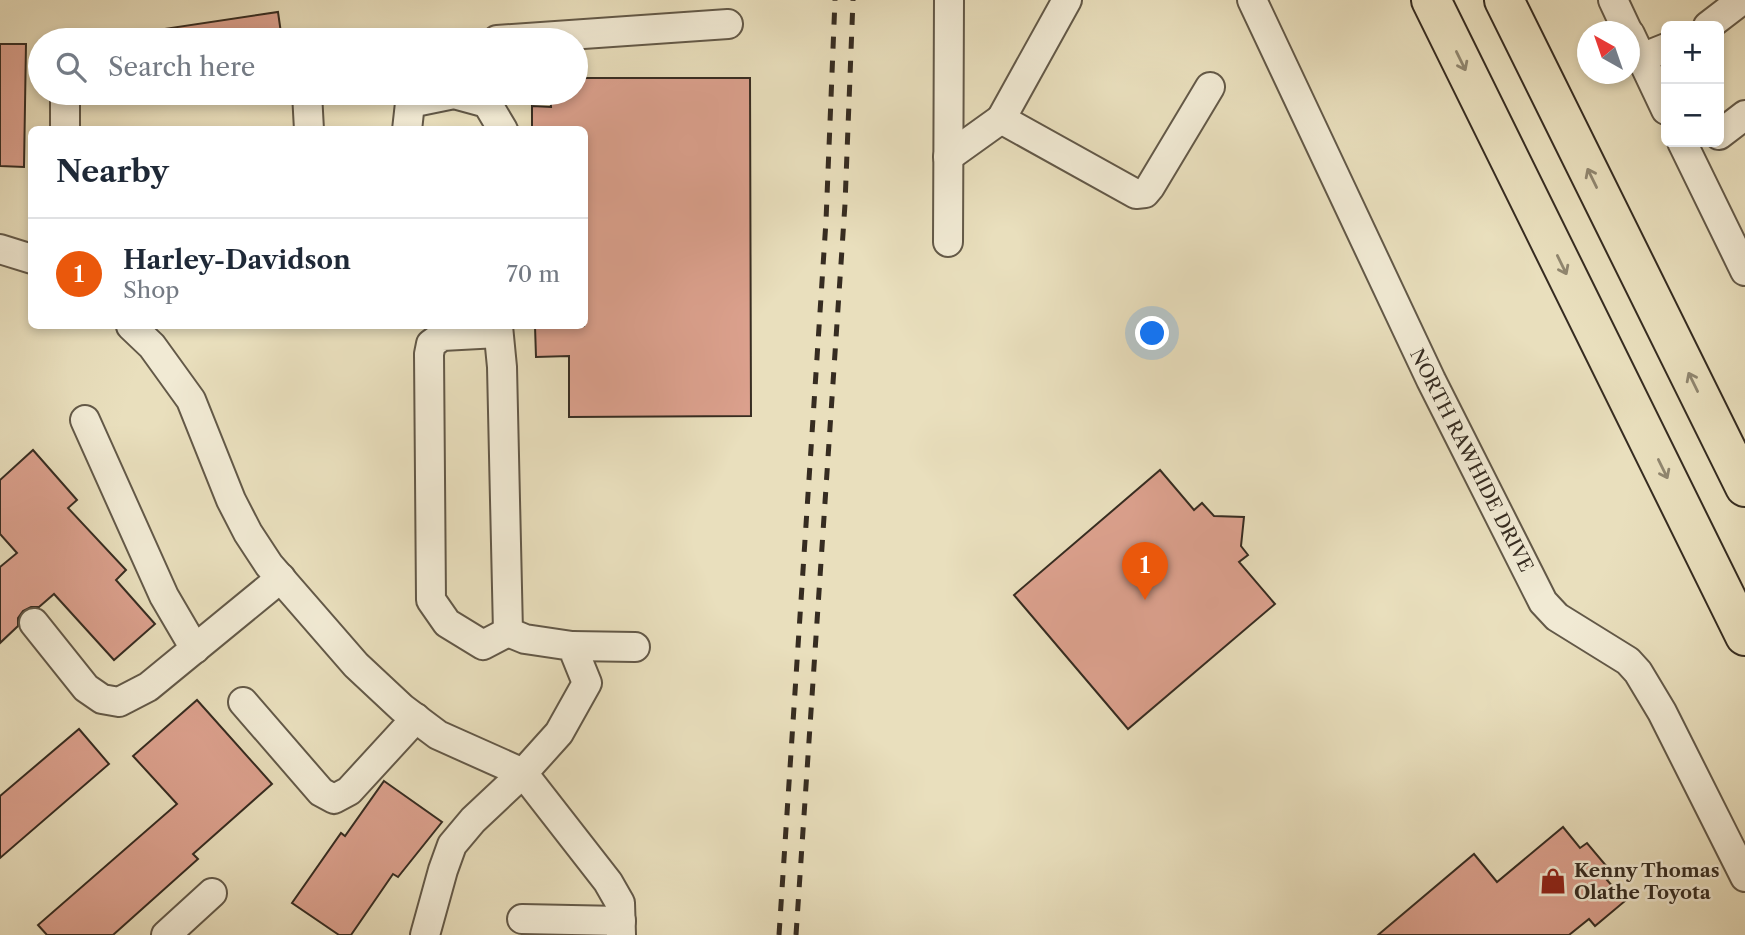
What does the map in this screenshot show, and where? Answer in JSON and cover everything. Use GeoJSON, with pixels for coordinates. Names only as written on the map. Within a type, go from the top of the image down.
{"type":"FeatureCollection","features":[{"type":"Feature","properties":{"kind":"highway"},"geometry":{"type":"LineString","coordinates":[[1431,0],[1745,636]]}},
{"type":"Feature","properties":{"kind":"highway"},"geometry":{"type":"LineString","coordinates":[[1504,0],[1745,487]]}},
{"type":"Feature","properties":{"kind":"street"},"geometry":{"type":"LineString","coordinates":[[948,0],[948,242]]}},
{"type":"Feature","properties":{"kind":"street"},"geometry":{"type":"LineString","coordinates":[[948,157],[1000,119],[1067,0]]}},
{"type":"Feature","properties":{"kind":"street","name":"NORTH RAWHIDE DRIVE"},"geometry":{"type":"LineString","coordinates":[[1252,0],[1431,380],[1543,602],[1557,617],[1628,661],[1639,672],[1745,877]]}},
{"type":"Feature","properties":{"kind":"street"},"geometry":{"type":"LineString","coordinates":[[1613,0],[1641,43],[1661,97]]}},
{"type":"Feature","properties":{"kind":"street"},"geometry":{"type":"LineString","coordinates":[[1715,21],[1742,0]]}},
{"type":"Feature","properties":{"kind":"street"},"geometry":{"type":"LineString","coordinates":[[588,34],[728,24]]}},
{"type":"Feature","properties":{"kind":"street"},"geometry":{"type":"LineString","coordinates":[[1000,119],[1136,194],[1145,192],[1150,187],[1210,87]]}},
{"type":"Feature","properties":{"kind":"street"},"geometry":{"type":"LineString","coordinates":[[65,105],[65,126]]}},
{"type":"Feature","properties":{"kind":"street"},"geometry":{"type":"LineString","coordinates":[[308,105],[309,126]]}},
{"type":"Feature","properties":{"kind":"street"},"geometry":{"type":"LineString","coordinates":[[488,105],[501,126]]}},
{"type":"Feature","properties":{"kind":"street"},"geometry":{"type":"LineString","coordinates":[[1724,131],[1745,115]]}},
{"type":"Feature","properties":{"kind":"street"},"geometry":{"type":"LineString","coordinates":[[1694,147],[1737,241],[1745,271]]}},
{"type":"Feature","properties":{"kind":"street"},"geometry":{"type":"LineString","coordinates":[[0,249],[28,258]]}},
{"type":"Feature","properties":{"kind":"street"},"geometry":{"type":"LineString","coordinates":[[134,329],[167,365],[191,400],[204,427],[230,500],[248,533],[281,578],[370,680],[416,718],[438,735],[523,773],[608,882],[620,903],[621,928],[522,919]]}},
{"type":"Feature","properties":{"kind":"street"},"geometry":{"type":"LineString","coordinates":[[508,632],[502,368],[498,329],[442,336],[431,344],[429,368],[431,600],[447,623],[483,645],[508,632],[525,639],[572,646],[635,647]]}},
{"type":"Feature","properties":{"kind":"street"},"geometry":{"type":"LineString","coordinates":[[85,420],[164,596],[195,649]]}},
{"type":"Feature","properties":{"kind":"street"},"geometry":{"type":"LineString","coordinates":[[34,623],[86,688],[102,699],[119,702],[148,687],[281,578]]}},
{"type":"Feature","properties":{"kind":"street"},"geometry":{"type":"LineString","coordinates":[[425,935],[452,845],[559,733],[587,683],[572,646]]}},
{"type":"Feature","properties":{"kind":"street"},"geometry":{"type":"LineString","coordinates":[[243,702],[321,792],[334,799],[349,791],[416,718]]}},
{"type":"Feature","properties":{"kind":"street"},"geometry":{"type":"LineString","coordinates":[[166,935],[212,893]]}},
{"type":"Feature","properties":{"kind":"building"},"geometry":{"type":"Polygon","coordinates":[[[278,12],[280,28],[171,28],[278,12]]]}},
{"type":"Feature","properties":{"kind":"building"},"geometry":{"type":"Polygon","coordinates":[[[0,44],[26,44],[24,167],[0,166],[0,44]]]}},
{"type":"Feature","properties":{"kind":"building"},"geometry":{"type":"Polygon","coordinates":[[[588,78],[750,78],[751,416],[569,417],[569,356],[536,357],[535,329],[588,329],[588,126],[532,126],[532,106],[588,105],[588,78]]]}},
{"type":"Feature","properties":{"kind":"building"},"geometry":{"type":"Polygon","coordinates":[[[33,450],[77,500],[68,508],[126,570],[116,580],[155,624],[114,660],[54,594],[39,607],[23,611],[18,618],[18,626],[0,643],[0,567],[17,553],[0,534],[0,480],[33,450]]]}},
{"type":"Feature","properties":{"kind":"building"},"geometry":{"type":"Polygon","coordinates":[[[1160,470],[1194,510],[1202,503],[1214,516],[1244,517],[1241,546],[1248,555],[1239,562],[1275,604],[1128,729],[1014,595],[1160,470]]]}},
{"type":"Feature","properties":{"kind":"building"},"geometry":{"type":"Polygon","coordinates":[[[197,700],[272,784],[193,854],[198,859],[113,935],[47,935],[38,925],[177,804],[133,756],[197,700]]]}},
{"type":"Feature","properties":{"kind":"building"},"geometry":{"type":"Polygon","coordinates":[[[79,729],[109,764],[0,858],[0,796],[79,729]]]}},
{"type":"Feature","properties":{"kind":"building"},"geometry":{"type":"Polygon","coordinates":[[[384,781],[442,822],[398,877],[393,874],[351,935],[339,935],[292,903],[341,833],[345,836],[384,781]]]}},
{"type":"Feature","properties":{"kind":"building"},"geometry":{"type":"Polygon","coordinates":[[[1563,827],[1580,848],[1587,843],[1613,874],[1607,880],[1625,901],[1595,926],[1589,919],[1569,935],[1378,935],[1474,854],[1497,882],[1563,827]]]}},
{"type":"Feature","properties":{"kind":"railway"},"geometry":{"type":"LineString","coordinates":[[779,935],[826,221],[835,0]]}},
{"type":"Feature","properties":{"kind":"railway"},"geometry":{"type":"LineString","coordinates":[[796,935],[845,204],[853,0]]}},
{"type":"Feature","properties":{"kind":"place","name":"Harley-Davidson"},"geometry":{"type":"Point","coordinates":[1145,600]}},
{"type":"Feature","properties":{"kind":"place","name":"Kenny Thomas Olathe Toyota"},"geometry":{"type":"Point","coordinates":[1553,881]}}]}
